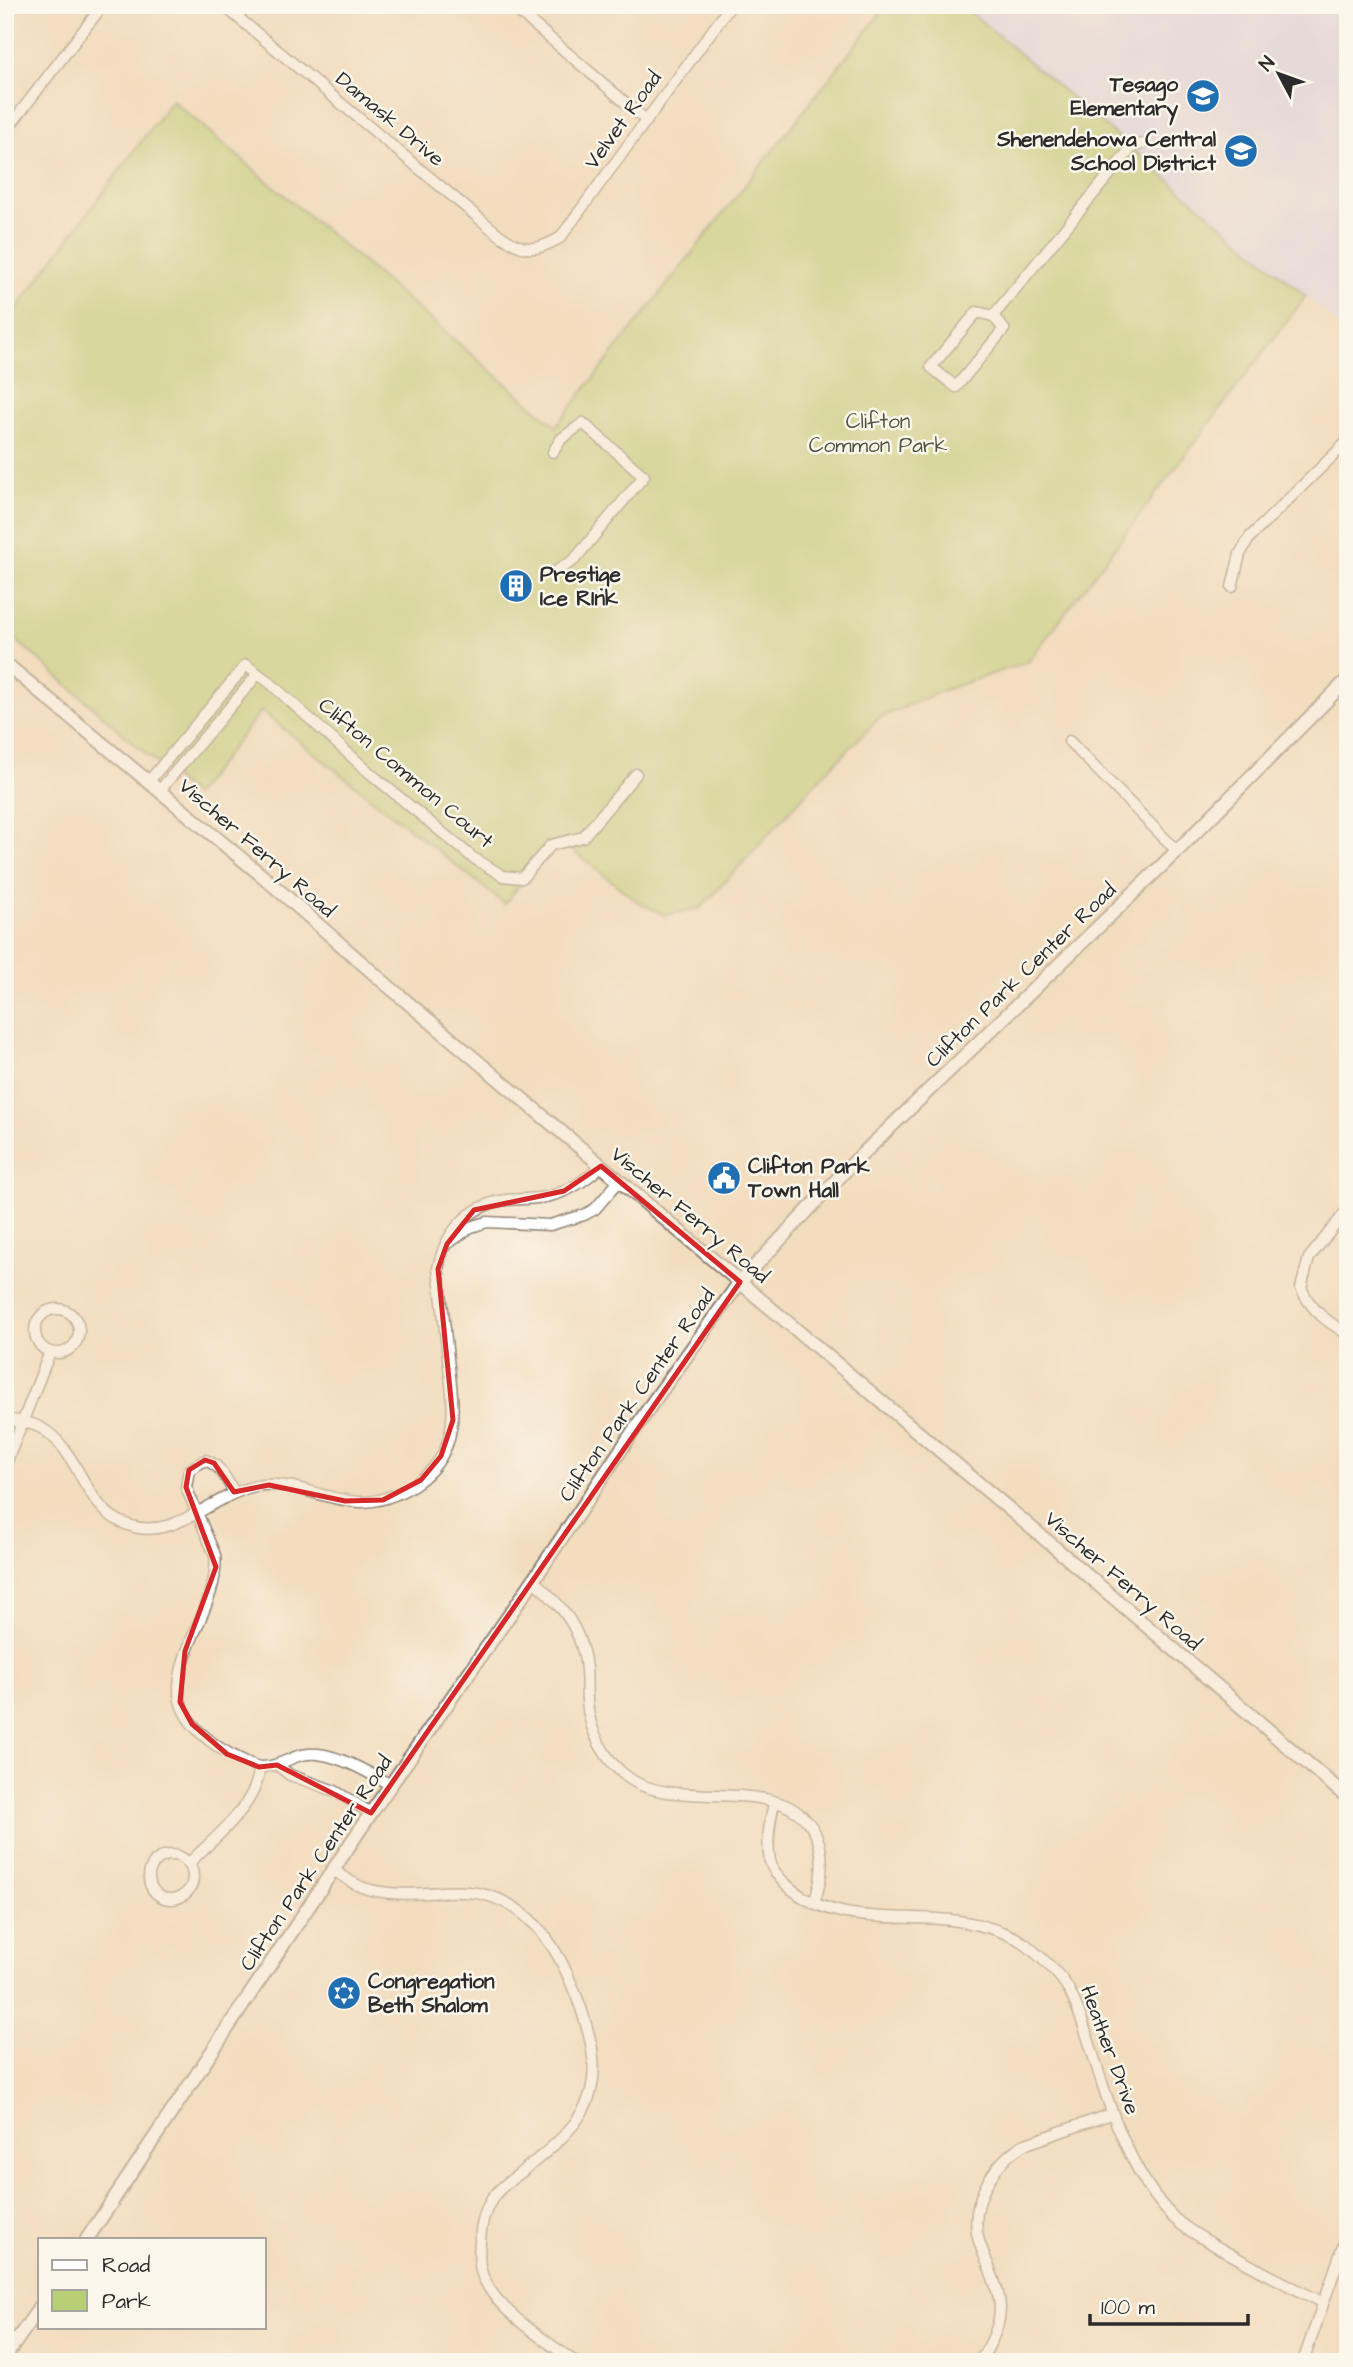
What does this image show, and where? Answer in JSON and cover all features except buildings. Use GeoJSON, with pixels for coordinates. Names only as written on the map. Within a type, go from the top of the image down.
{"type":"FeatureCollection","features":[{"type":"Feature","properties":{"kind":"street"},"geometry":{"type":"LineString","coordinates":[[5,132],[103,5]]}},
{"type":"Feature","properties":{"kind":"street","name":"Damask Drive"},"geometry":{"type":"LineString","coordinates":[[223,5],[478,217],[517,244],[527,248],[538,247]]}},
{"type":"Feature","properties":{"kind":"street"},"geometry":{"type":"LineString","coordinates":[[511,5],[647,121]]}},
{"type":"Feature","properties":{"kind":"street","name":"Velvet Road"},"geometry":{"type":"LineString","coordinates":[[538,247],[560,238],[732,5]]}},
{"type":"Feature","properties":{"kind":"street"},"geometry":{"type":"LineString","coordinates":[[993,316],[1133,146],[1143,144]]}},
{"type":"Feature","properties":{"kind":"street"},"geometry":{"type":"LineString","coordinates":[[977,312],[993,316],[1004,329],[956,387],[931,367],[977,312]]}},
{"type":"Feature","properties":{"kind":"street"},"geometry":{"type":"LineString","coordinates":[[553,452],[561,439],[583,423],[644,476],[574,560],[555,572]]}},
{"type":"Feature","properties":{"kind":"street"},"geometry":{"type":"LineString","coordinates":[[1232,587],[1240,554],[1250,537],[1348,441]]}},
{"type":"Feature","properties":{"kind":"street","name":"Vischer Ferry Road"},"geometry":{"type":"LineString","coordinates":[[5,663],[160,790],[1348,1798]]}},
{"type":"Feature","properties":{"kind":"street","name":"Clifton Common Court"},"geometry":{"type":"LineString","coordinates":[[149,781],[246,666],[269,682],[371,774],[472,857],[503,876],[522,877],[551,845],[583,836],[636,774]]}},
{"type":"Feature","properties":{"kind":"street"},"geometry":{"type":"LineString","coordinates":[[160,790],[257,675]]}},
{"type":"Feature","properties":{"kind":"street","name":"Clifton Park Center Road"},"geometry":{"type":"LineString","coordinates":[[88,2238],[371,1813],[653,1402],[740,1282],[847,1169],[1177,851],[1348,679]]}},
{"type":"Feature","properties":{"kind":"street"},"geometry":{"type":"LineString","coordinates":[[1069,741],[1177,851]]}},
{"type":"Feature","properties":{"kind":"street"},"geometry":{"type":"LineString","coordinates":[[5,1419],[44,1429],[65,1451],[95,1501],[117,1521],[128,1526],[158,1529],[197,1513],[234,1492],[258,1486],[301,1489],[345,1501],[383,1500],[407,1489],[433,1468],[449,1441],[453,1420],[452,1393],[438,1269],[447,1244],[461,1220],[474,1210],[504,1200],[532,1199],[564,1191],[581,1183],[601,1166]]}},
{"type":"Feature","properties":{"kind":"street"},"geometry":{"type":"LineString","coordinates":[[447,1244],[471,1227],[487,1223],[550,1225],[584,1215],[595,1209],[620,1180]]}},
{"type":"Feature","properties":{"kind":"street"},"geometry":{"type":"LineString","coordinates":[[1348,1209],[1309,1258],[1301,1288],[1311,1308],[1331,1325],[1348,1334]]}},
{"type":"Feature","properties":{"kind":"street"},"geometry":{"type":"LineString","coordinates":[[63,1310],[75,1318],[78,1338],[75,1344],[64,1352],[50,1352],[38,1343],[35,1329],[48,1311],[63,1310]]}},
{"type":"Feature","properties":{"kind":"street"},"geometry":{"type":"LineString","coordinates":[[5,1466],[50,1352]]}},
{"type":"Feature","properties":{"kind":"street"},"geometry":{"type":"LineString","coordinates":[[234,1492],[220,1468],[214,1463],[205,1460],[190,1469],[186,1487],[215,1555],[216,1567],[208,1600],[185,1651],[180,1678],[180,1702],[192,1724],[214,1744],[228,1754],[258,1767],[277,1765],[292,1756],[319,1754],[368,1772],[391,1785]]}},
{"type":"Feature","properties":{"kind":"street"},"geometry":{"type":"LineString","coordinates":[[533,1580],[566,1612],[576,1631],[583,1648],[587,1671],[587,1704],[592,1726],[600,1745],[615,1766],[642,1786],[672,1794],[741,1795],[793,1809],[814,1830],[821,1850],[822,1869],[814,1903]]}},
{"type":"Feature","properties":{"kind":"street"},"geometry":{"type":"LineString","coordinates":[[277,1765],[290,1775],[335,1791],[371,1813]]}},
{"type":"Feature","properties":{"kind":"street"},"geometry":{"type":"LineString","coordinates":[[188,1863],[241,1810],[254,1792],[259,1776],[258,1767]]}},
{"type":"Feature","properties":{"kind":"street","name":"Heather Drive"},"geometry":{"type":"LineString","coordinates":[[774,1803],[769,1822],[770,1863],[777,1876],[796,1893],[814,1903],[845,1913],[965,1920],[1007,1933],[1024,1943],[1053,1969],[1068,1988],[1081,2017],[1111,2114],[1153,2192],[1171,2215],[1196,2234],[1268,2276],[1322,2302]]}},
{"type":"Feature","properties":{"kind":"street"},"geometry":{"type":"LineString","coordinates":[[176,1855],[188,1863],[193,1877],[192,1884],[183,1895],[163,1898],[152,1889],[148,1875],[150,1868],[161,1857],[176,1855]]}},
{"type":"Feature","properties":{"kind":"street"},"geometry":{"type":"LineString","coordinates":[[334,1870],[368,1890],[390,1894],[481,1892],[495,1897],[526,1916],[544,1933],[570,1979],[594,2052],[591,2092],[571,2126],[553,2147],[502,2187],[492,2200],[481,2225],[478,2259],[485,2281],[503,2305],[575,2362]]}},
{"type":"Feature","properties":{"kind":"street"},"geometry":{"type":"LineString","coordinates":[[979,2362],[998,2329],[1000,2307],[995,2284],[978,2238],[979,2206],[989,2177],[1011,2153],[1023,2145],[1111,2114]]}},
{"type":"Feature","properties":{"kind":"street"},"geometry":{"type":"LineString","coordinates":[[1303,2362],[1348,2232]]}},
{"type":"Feature","properties":{"kind":"street"},"geometry":{"type":"LineString","coordinates":[[5,2357],[38,2310]]}},
{"type":"Feature","properties":{"kind":"highlighted area"},"geometry":{"type":"Polygon","coordinates":[[[601,1166],[740,1282],[371,1813],[277,1765],[259,1767],[227,1754],[192,1724],[180,1702],[185,1651],[216,1567],[186,1487],[189,1470],[205,1460],[214,1463],[234,1492],[269,1485],[345,1501],[383,1500],[421,1480],[441,1456],[453,1420],[438,1269],[447,1244],[474,1210],[564,1191],[601,1166]]]}},
{"type":"Feature","properties":{"kind":"shaded area","name":"Shenendehowa Central School District"},"geometry":{"type":"Polygon","coordinates":[[[962,5],[1348,5],[1348,332],[1306,296],[962,5]]]}},
{"type":"Feature","properties":{"kind":"green space","name":"Clifton Common Park"},"geometry":{"type":"Polygon","coordinates":[[[887,5],[962,5],[1306,296],[1028,662],[944,690],[879,718],[701,908],[664,915],[638,902],[571,849],[544,852],[505,904],[261,711],[194,796],[5,630],[5,324],[172,100],[556,426],[887,5]]]}},
{"type":"Feature","properties":{"kind":"place","name":"Tesago Elementary"},"geometry":{"type":"Point","coordinates":[1203,96]}},
{"type":"Feature","properties":{"kind":"place","name":"Shenendehowa Central School District"},"geometry":{"type":"Point","coordinates":[1241,151]}},
{"type":"Feature","properties":{"kind":"place","name":"Prestige Ice RInk"},"geometry":{"type":"Point","coordinates":[516,586]}},
{"type":"Feature","properties":{"kind":"place","name":"Clifton Park Town Hall"},"geometry":{"type":"Point","coordinates":[724,1178]}},
{"type":"Feature","properties":{"kind":"place","name":"Congregation Beth Shalom"},"geometry":{"type":"Point","coordinates":[344,1993]}}]}
